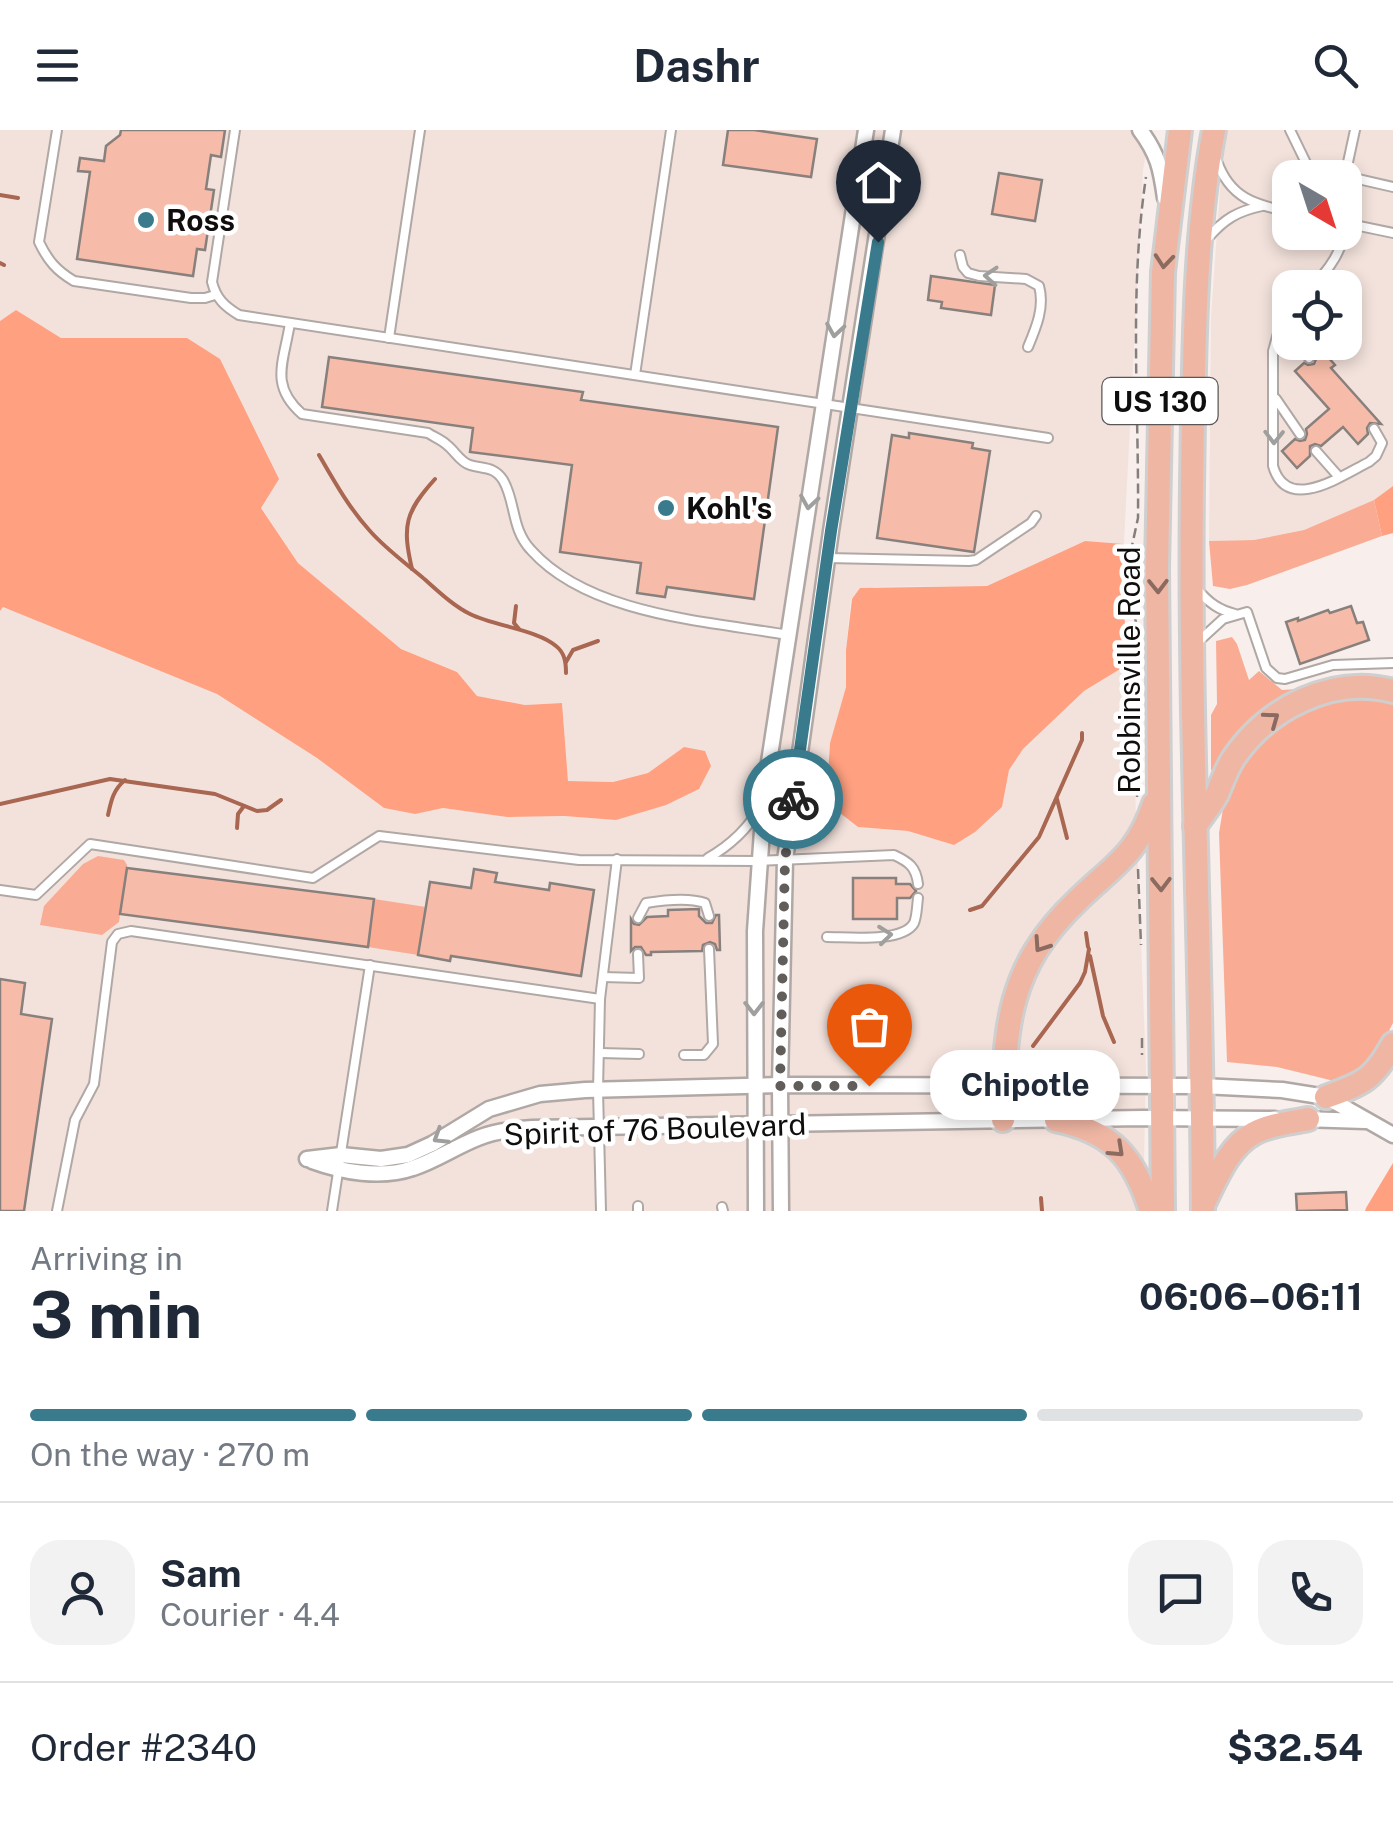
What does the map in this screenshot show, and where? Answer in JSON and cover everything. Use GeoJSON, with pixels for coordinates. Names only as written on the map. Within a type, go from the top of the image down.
{"type":"FeatureCollection","features":[{"type":"Feature","properties":{"kind":"highway","name":"Robbinsville Road"},"geometry":{"type":"LineString","coordinates":[[1163,1211],[1157,568],[1163,272],[1180,130]]}},
{"type":"Feature","properties":{"kind":"highway","name":"Robbinsville Road"},"geometry":{"type":"LineString","coordinates":[[1203,1209],[1191,579],[1193,387],[1200,251],[1212,137]]}},
{"type":"Feature","properties":{"kind":"highway"},"geometry":{"type":"LineString","coordinates":[[1195,826],[1216,796],[1233,759],[1279,713],[1313,695],[1344,688],[1393,691]]}},
{"type":"Feature","properties":{"kind":"highway"},"geometry":{"type":"LineString","coordinates":[[1003,1120],[1004,1055],[1013,1002],[1026,968],[1068,910],[1138,842],[1160,786]]}},
{"type":"Feature","properties":{"kind":"highway"},"geometry":{"type":"LineString","coordinates":[[1326,1096],[1369,1079],[1393,1044]]}},
{"type":"Feature","properties":{"kind":"highway"},"geometry":{"type":"LineString","coordinates":[[1203,1209],[1240,1144],[1268,1127],[1308,1119]]}},
{"type":"Feature","properties":{"kind":"highway"},"geometry":{"type":"LineString","coordinates":[[1056,1120],[1085,1126],[1113,1144],[1132,1164],[1151,1211]]}},
{"type":"Feature","properties":{"kind":"street"},"geometry":{"type":"LineString","coordinates":[[756,1211],[755,931],[764,800],[866,130]]}},
{"type":"Feature","properties":{"kind":"street"},"geometry":{"type":"LineString","coordinates":[[781,1211],[785,860],[827,558],[894,130]]}},
{"type":"Feature","properties":{"kind":"street"},"geometry":{"type":"LineString","coordinates":[[1140,130],[1160,165],[1169,219]]}},
{"type":"Feature","properties":{"kind":"street","name":"Spirit of 76 Boulevard"},"geometry":{"type":"LineString","coordinates":[[339,1163],[408,1154],[489,1109],[553,1092],[756,1086],[1202,1086],[1326,1096]]}},
{"type":"Feature","properties":{"kind":"street"},"geometry":{"type":"LineString","coordinates":[[1326,1096],[1393,1135]]}},
{"type":"Feature","properties":{"kind":"street","name":"Spirit of 76 Boulevard"},"geometry":{"type":"LineString","coordinates":[[339,1163],[386,1173],[410,1170],[480,1137],[505,1130],[1163,1118],[1366,1121]]}},
{"type":"Feature","properties":{"kind":"lane"},"geometry":{"type":"LineString","coordinates":[[57,130],[40,242],[59,272],[74,282],[192,298],[216,295]]}},
{"type":"Feature","properties":{"kind":"lane"},"geometry":{"type":"LineString","coordinates":[[235,130],[212,282],[216,295],[239,316],[1048,438]]}},
{"type":"Feature","properties":{"kind":"lane"},"geometry":{"type":"LineString","coordinates":[[388,338],[420,130]]}},
{"type":"Feature","properties":{"kind":"lane"},"geometry":{"type":"LineString","coordinates":[[635,375],[671,130]]}},
{"type":"Feature","properties":{"kind":"lane"},"geometry":{"type":"LineString","coordinates":[[1290,130],[1305,160]]}},
{"type":"Feature","properties":{"kind":"lane"},"geometry":{"type":"LineString","coordinates":[[1356,130],[1345,176],[1393,187]]}},
{"type":"Feature","properties":{"kind":"lane"},"geometry":{"type":"LineString","coordinates":[[1212,137],[1228,184],[1251,202],[1272,208]]}},
{"type":"Feature","properties":{"kind":"lane"},"geometry":{"type":"LineString","coordinates":[[1200,251],[1224,220],[1262,206]]}},
{"type":"Feature","properties":{"kind":"lane"},"geometry":{"type":"LineString","coordinates":[[1362,227],[1393,234]]}},
{"type":"Feature","properties":{"kind":"lane"},"geometry":{"type":"LineString","coordinates":[[960,255],[968,273],[1026,279],[1039,286],[1043,298],[1028,347]]}},
{"type":"Feature","properties":{"kind":"lane"},"geometry":{"type":"LineString","coordinates":[[290,323],[280,380],[290,403],[302,414],[428,433],[470,465],[492,469],[503,480],[520,534],[531,551],[554,571],[592,592],[633,609],[788,635]]}},
{"type":"Feature","properties":{"kind":"lane"},"geometry":{"type":"LineString","coordinates":[[1273,360],[1273,466],[1286,486],[1310,490],[1376,456],[1382,443],[1374,430]]}},
{"type":"Feature","properties":{"kind":"lane"},"geometry":{"type":"LineString","coordinates":[[1274,396],[1300,434]]}},
{"type":"Feature","properties":{"kind":"lane"},"geometry":{"type":"LineString","coordinates":[[1316,451],[1339,477]]}},
{"type":"Feature","properties":{"kind":"lane"},"geometry":{"type":"LineString","coordinates":[[827,558],[969,562],[1036,516]]}},
{"type":"Feature","properties":{"kind":"lane"},"geometry":{"type":"LineString","coordinates":[[1191,579],[1210,603],[1235,614]]}},
{"type":"Feature","properties":{"kind":"lane"},"geometry":{"type":"LineString","coordinates":[[1192,647],[1214,625],[1247,612],[1266,668],[1277,678],[1333,666],[1393,663]]}},
{"type":"Feature","properties":{"kind":"lane"},"geometry":{"type":"LineString","coordinates":[[704,860],[739,836],[764,800]]}},
{"type":"Feature","properties":{"kind":"lane"},"geometry":{"type":"LineString","coordinates":[[0,890],[36,895],[90,844],[313,878],[379,836],[579,860],[758,861],[894,855],[915,868],[918,884]]}},
{"type":"Feature","properties":{"kind":"lane"},"geometry":{"type":"LineString","coordinates":[[601,1211],[600,998],[617,859]]}},
{"type":"Feature","properties":{"kind":"lane"},"geometry":{"type":"LineString","coordinates":[[826,937],[892,936],[906,932],[914,922],[918,898]]}},
{"type":"Feature","properties":{"kind":"lane"},"geometry":{"type":"LineString","coordinates":[[638,918],[646,903],[685,900],[706,903],[708,916]]}},
{"type":"Feature","properties":{"kind":"lane"},"geometry":{"type":"LineString","coordinates":[[57,1211],[75,1120],[94,1084],[112,942],[118,934],[131,931],[600,998]]}},
{"type":"Feature","properties":{"kind":"lane"},"geometry":{"type":"LineString","coordinates":[[684,1055],[704,1055],[713,1044],[709,949]]}},
{"type":"Feature","properties":{"kind":"lane"},"geometry":{"type":"LineString","coordinates":[[603,977],[639,978],[638,954]]}},
{"type":"Feature","properties":{"kind":"lane"},"geometry":{"type":"LineString","coordinates":[[332,1211],[370,965]]}},
{"type":"Feature","properties":{"kind":"lane"},"geometry":{"type":"LineString","coordinates":[[600,1053],[639,1054]]}},
{"type":"Feature","properties":{"kind":"path"},"geometry":{"type":"LineString","coordinates":[[1139,724],[1130,555],[1138,518],[1136,271],[1146,176]]}},
{"type":"Feature","properties":{"kind":"path"},"geometry":{"type":"LineString","coordinates":[[1137,803],[1139,741]]}},
{"type":"Feature","properties":{"kind":"path"},"geometry":{"type":"LineString","coordinates":[[1138,867],[1141,943]]}},
{"type":"Feature","properties":{"kind":"path"},"geometry":{"type":"LineString","coordinates":[[1142,1034],[1142,1058]]}},
{"type":"Feature","properties":{"kind":"shaded area"},"geometry":{"type":"Polygon","coordinates":[[[0,130],[1151,130],[1143,170],[1124,544],[1085,541],[987,586],[874,587],[851,599],[846,687],[830,743],[828,774],[840,813],[858,827],[908,831],[954,845],[1002,807],[1009,770],[1023,749],[1084,691],[1130,663],[1146,1068],[1143,1211],[0,1211],[3,607],[217,694],[317,758],[384,808],[415,814],[443,808],[507,817],[616,820],[684,747],[648,773],[613,782],[568,781],[562,703],[525,705],[476,696],[457,672],[401,649],[298,563],[261,507],[187,338],[61,338],[16,310],[0,321],[0,130]]]}},
{"type":"Feature","properties":{"kind":"shaded area"},"geometry":{"type":"Polygon","coordinates":[[[1227,130],[1393,130],[1393,486],[1374,500],[1304,530],[1254,540],[1209,541],[1211,317],[1227,130]]]}},
{"type":"Feature","properties":{"kind":"shaded area"},"geometry":{"type":"Polygon","coordinates":[[[16,310],[61,338],[187,338],[220,359],[279,479],[261,508],[298,563],[401,649],[457,672],[477,696],[525,705],[562,703],[568,781],[613,782],[648,773],[684,747],[705,751],[711,766],[699,789],[666,805],[616,820],[507,817],[443,808],[415,814],[384,808],[317,758],[217,694],[3,607],[0,611],[0,321],[16,310]]]}},
{"type":"Feature","properties":{"kind":"shaded area"},"geometry":{"type":"Polygon","coordinates":[[[1393,486],[1393,533],[1382,536],[1374,500],[1393,486]]]}},
{"type":"Feature","properties":{"kind":"shaded area"},"geometry":{"type":"Polygon","coordinates":[[[1374,500],[1382,536],[1247,585],[1230,589],[1213,586],[1209,541],[1254,540],[1304,530],[1374,500]]]}},
{"type":"Feature","properties":{"kind":"shaded area"},"geometry":{"type":"Polygon","coordinates":[[[1085,541],[1124,544],[1121,591],[1130,663],[1084,691],[1023,749],[1009,770],[1002,807],[954,845],[908,831],[858,827],[840,813],[828,774],[830,743],[846,687],[852,599],[860,588],[987,586],[1085,541]]]}},
{"type":"Feature","properties":{"kind":"shaded area"},"geometry":{"type":"Polygon","coordinates":[[[1232,637],[1249,680],[1259,671],[1282,690],[1313,688],[1216,772],[1211,770],[1211,715],[1217,704],[1216,641],[1232,637]]]}},
{"type":"Feature","properties":{"kind":"shaded area"},"geometry":{"type":"Polygon","coordinates":[[[1356,696],[1393,700],[1393,1023],[1370,1067],[1334,1081],[1277,1067],[1227,1062],[1219,833],[1224,803],[1241,765],[1276,724],[1320,703],[1356,696]]]}},
{"type":"Feature","properties":{"kind":"shaded area"},"geometry":{"type":"Polygon","coordinates":[[[98,856],[124,860],[127,865],[119,922],[102,935],[40,925],[44,906],[83,864],[98,856]]]}},
{"type":"Feature","properties":{"kind":"shaded area"},"geometry":{"type":"Polygon","coordinates":[[[374,899],[426,907],[418,955],[368,947],[374,899]]]}},
{"type":"Feature","properties":{"kind":"shaded area"},"geometry":{"type":"Polygon","coordinates":[[[1393,1163],[1393,1211],[1365,1211],[1366,1208],[1393,1163]]]}},
{"type":"Feature","properties":{"kind":"building","name":"Ross"},"geometry":{"type":"Polygon","coordinates":[[[121,130],[225,130],[221,157],[211,155],[206,189],[214,190],[205,250],[197,249],[193,276],[77,259],[90,172],[78,171],[80,158],[104,161],[106,146],[121,130]]]}},
{"type":"Feature","properties":{"kind":"building"},"geometry":{"type":"Polygon","coordinates":[[[728,130],[817,139],[811,177],[723,165],[728,130]]]}},
{"type":"Feature","properties":{"kind":"building"},"geometry":{"type":"Polygon","coordinates":[[[999,173],[1042,180],[1035,221],[992,214],[999,173]]]}},
{"type":"Feature","properties":{"kind":"building"},"geometry":{"type":"Polygon","coordinates":[[[931,276],[995,285],[991,315],[941,308],[942,302],[928,300],[931,276]]]}},
{"type":"Feature","properties":{"kind":"building","name":"Kohl's"},"geometry":{"type":"Polygon","coordinates":[[[329,357],[583,392],[581,400],[778,427],[754,599],[667,587],[665,597],[637,593],[641,563],[560,552],[572,465],[470,452],[473,428],[322,407],[329,357]]]}},
{"type":"Feature","properties":{"kind":"building"},"geometry":{"type":"Polygon","coordinates":[[[1316,360],[1331,360],[1335,365],[1331,368],[1381,424],[1370,423],[1368,434],[1358,444],[1343,427],[1321,446],[1310,446],[1310,456],[1297,468],[1282,451],[1295,439],[1305,440],[1306,429],[1329,409],[1295,371],[1304,363],[1314,364],[1316,360]]]}},
{"type":"Feature","properties":{"kind":"building"},"geometry":{"type":"Polygon","coordinates":[[[909,433],[973,443],[972,448],[990,451],[974,552],[877,538],[892,435],[909,438],[909,433]]]}},
{"type":"Feature","properties":{"kind":"building"},"geometry":{"type":"Polygon","coordinates":[[[1351,606],[1357,623],[1363,622],[1369,640],[1300,664],[1286,622],[1351,606]]]}},
{"type":"Feature","properties":{"kind":"building"},"geometry":{"type":"Polygon","coordinates":[[[127,868],[374,899],[368,947],[120,914],[127,868]]]}},
{"type":"Feature","properties":{"kind":"building"},"geometry":{"type":"Polygon","coordinates":[[[474,869],[497,873],[495,882],[549,890],[550,883],[594,890],[581,976],[451,956],[450,961],[418,955],[430,882],[471,888],[474,869]]]}},
{"type":"Feature","properties":{"kind":"building"},"geometry":{"type":"Polygon","coordinates":[[[853,878],[896,878],[896,884],[910,884],[916,891],[910,898],[897,898],[897,919],[853,919],[853,878]]]}},
{"type":"Feature","properties":{"kind":"building"},"geometry":{"type":"Polygon","coordinates":[[[699,909],[699,916],[706,923],[712,923],[719,915],[720,950],[710,942],[703,945],[702,951],[646,955],[641,947],[635,947],[631,951],[631,919],[639,925],[647,917],[668,916],[668,910],[699,909]]]}},
{"type":"Feature","properties":{"kind":"building"},"geometry":{"type":"Polygon","coordinates":[[[0,979],[25,983],[21,1014],[52,1019],[24,1211],[0,1211],[0,979]]]}},
{"type":"Feature","properties":{"kind":"building"},"geometry":{"type":"Polygon","coordinates":[[[901,1001],[901,1028],[851,1029],[840,1025],[840,1007],[850,1002],[901,1001]]]}},
{"type":"Feature","properties":{"kind":"building"},"geometry":{"type":"Polygon","coordinates":[[[1346,1192],[1347,1210],[1297,1211],[1296,1194],[1346,1192]]]}},
{"type":"Feature","properties":{"kind":"waterway"},"geometry":{"type":"LineString","coordinates":[[0,195],[18,198]]}},
{"type":"Feature","properties":{"kind":"waterway"},"geometry":{"type":"LineString","coordinates":[[0,263],[4,265]]}},
{"type":"Feature","properties":{"kind":"waterway"},"geometry":{"type":"LineString","coordinates":[[319,455],[355,513],[388,549],[463,610],[556,646],[563,655],[566,673]]}},
{"type":"Feature","properties":{"kind":"waterway"},"geometry":{"type":"LineString","coordinates":[[412,569],[408,520],[435,479]]}},
{"type":"Feature","properties":{"kind":"waterway"},"geometry":{"type":"LineString","coordinates":[[516,606],[514,623],[519,629]]}},
{"type":"Feature","properties":{"kind":"waterway"},"geometry":{"type":"LineString","coordinates":[[566,662],[573,650],[598,641]]}},
{"type":"Feature","properties":{"kind":"waterway"},"geometry":{"type":"LineString","coordinates":[[970,910],[982,906],[1039,837],[1082,733]]}},
{"type":"Feature","properties":{"kind":"waterway"},"geometry":{"type":"LineString","coordinates":[[0,804],[110,779],[215,794],[257,811],[267,810],[281,800]]}},
{"type":"Feature","properties":{"kind":"waterway"},"geometry":{"type":"LineString","coordinates":[[108,815],[115,792],[125,780]]}},
{"type":"Feature","properties":{"kind":"waterway"},"geometry":{"type":"LineString","coordinates":[[1057,799],[1067,838]]}},
{"type":"Feature","properties":{"kind":"waterway"},"geometry":{"type":"LineString","coordinates":[[237,828],[238,814],[244,806]]}},
{"type":"Feature","properties":{"kind":"waterway"},"geometry":{"type":"LineString","coordinates":[[1086,933],[1088,947]]}},
{"type":"Feature","properties":{"kind":"waterway"},"geometry":{"type":"LineString","coordinates":[[1033,1046],[1080,983],[1089,949]]}},
{"type":"Feature","properties":{"kind":"waterway"},"geometry":{"type":"LineString","coordinates":[[1090,956],[1103,1016],[1114,1042]]}},
{"type":"Feature","properties":{"kind":"waterway"},"geometry":{"type":"LineString","coordinates":[[1041,1198],[1042,1211]]}},
{"type":"Feature","properties":{"kind":"way so far"},"geometry":{"type":"LineString","coordinates":[[793,799],[785,860],[780,1086],[869,1086]]}},
{"type":"Feature","properties":{"kind":"place","name":"Ross"},"geometry":{"type":"Point","coordinates":[146,220]}},
{"type":"Feature","properties":{"kind":"place","name":"Kohl's"},"geometry":{"type":"Point","coordinates":[666,508]}},
{"type":"Feature","properties":{"kind":"place","name":"Chipotle"},"geometry":{"type":"Point","coordinates":[869,1086]}},
{"type":"Feature","properties":{"kind":"route"},"geometry":{"type":"LineString","coordinates":[[793,799],[878,242]]}}]}
